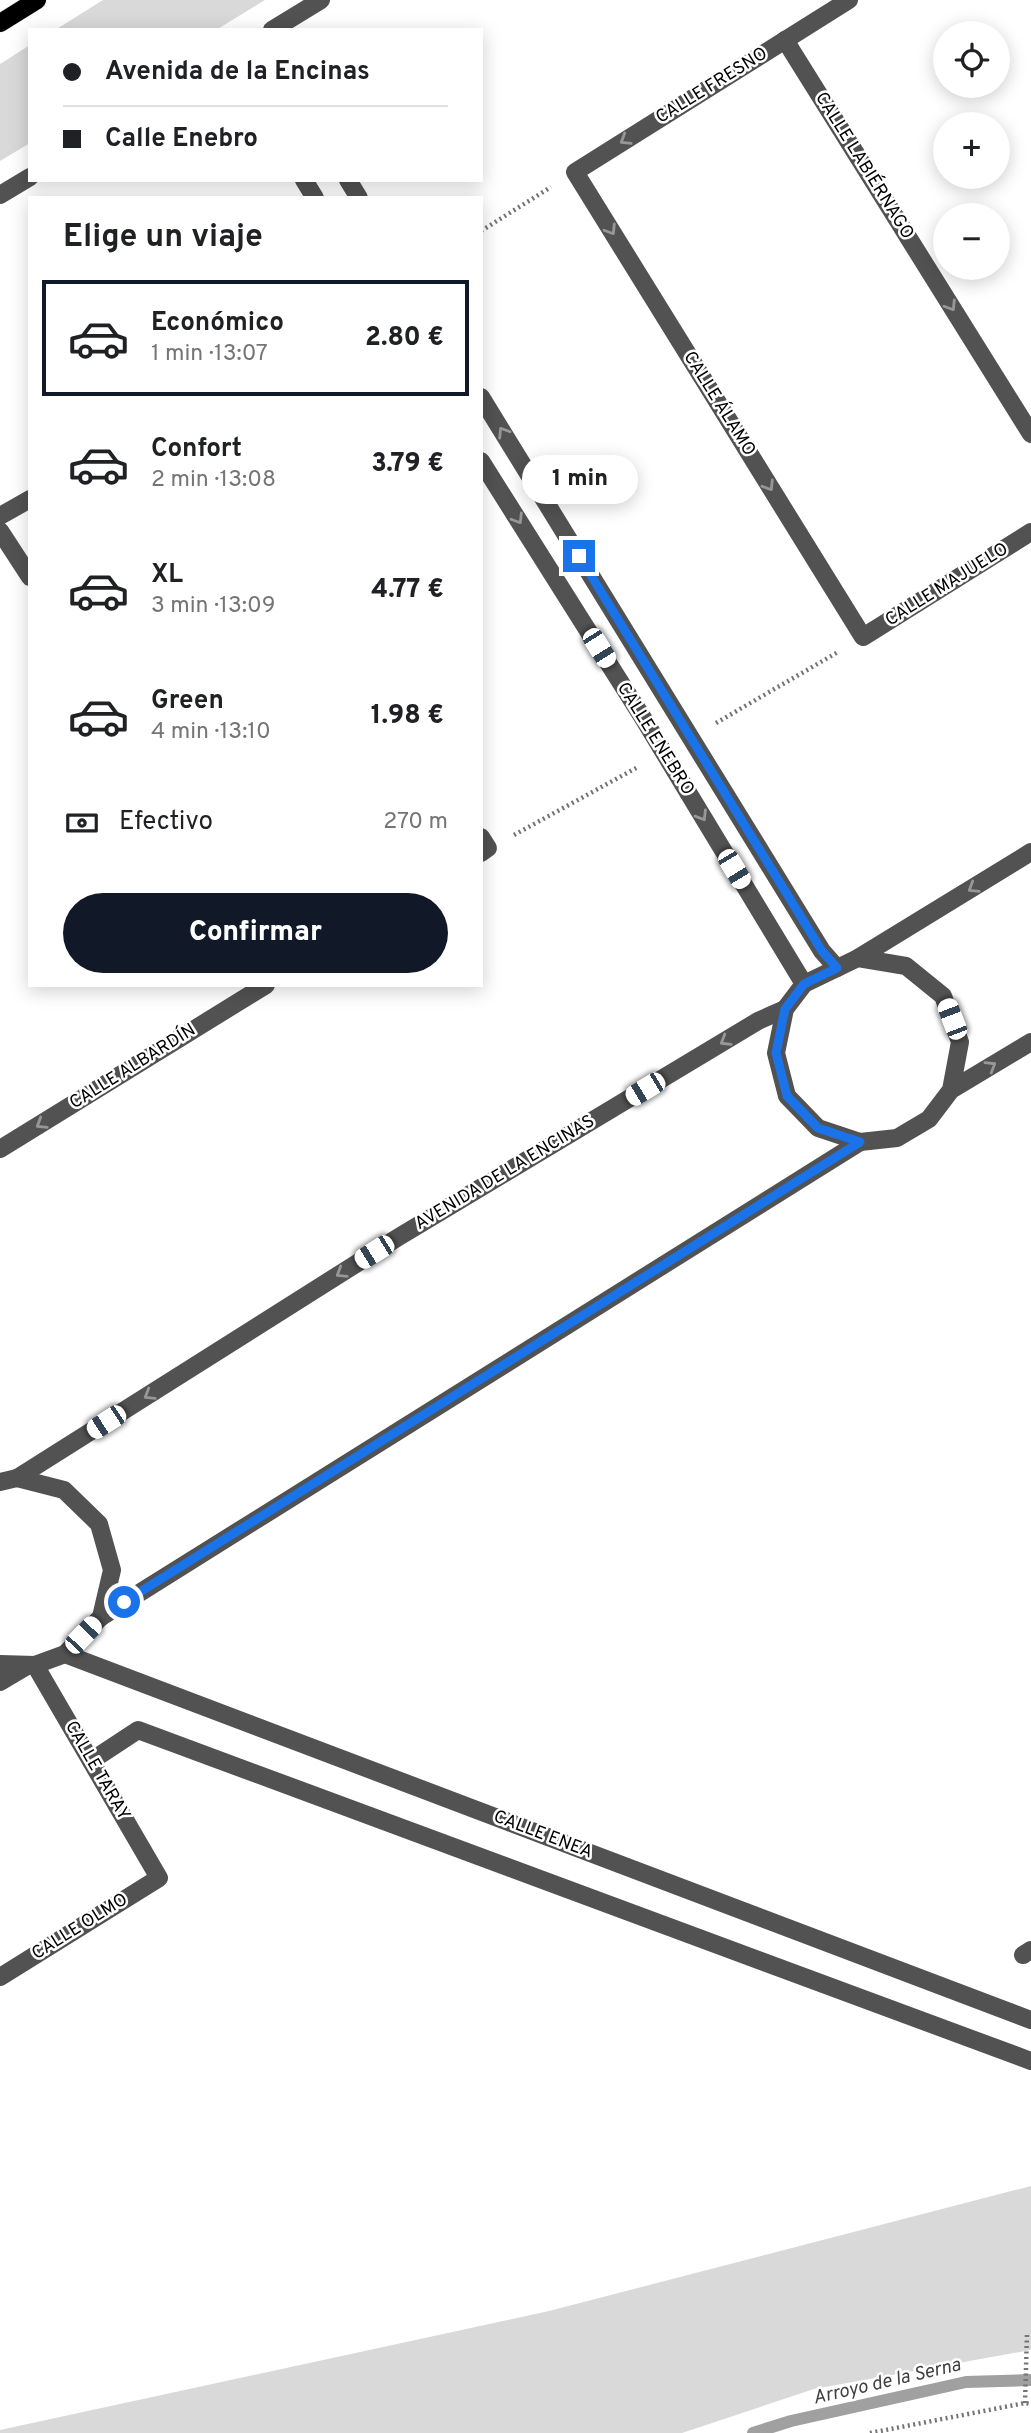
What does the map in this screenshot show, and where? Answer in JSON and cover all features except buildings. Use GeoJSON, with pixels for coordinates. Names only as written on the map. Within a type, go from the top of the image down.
{"type":"FeatureCollection","features":[{"type":"Feature","properties":{"kind":"main road"},"geometry":{"type":"LineString","coordinates":[[0,23],[37,0]]}},
{"type":"Feature","properties":{"kind":"street"},"geometry":{"type":"LineString","coordinates":[[275,28],[321,0]]}},
{"type":"Feature","properties":{"kind":"street","name":"CALLE FRESNO"},"geometry":{"type":"LineString","coordinates":[[575,172],[849,0]]}},
{"type":"Feature","properties":{"kind":"street","name":"CALLE LABIÉRNAGO"},"geometry":{"type":"LineString","coordinates":[[785,40],[1031,434]]}},
{"type":"Feature","properties":{"kind":"street","name":"CALLE ÁLAMO"},"geometry":{"type":"LineString","coordinates":[[575,172],[863,637]]}},
{"type":"Feature","properties":{"kind":"street"},"geometry":{"type":"LineString","coordinates":[[0,195],[28,178]]}},
{"type":"Feature","properties":{"kind":"street","name":"CALLE ENEBRO"},"geometry":{"type":"LineString","coordinates":[[483,400],[822,951],[837,968]]}},
{"type":"Feature","properties":{"kind":"street","name":"CALLE ENEBRO"},"geometry":{"type":"LineString","coordinates":[[483,464],[643,718],[804,984]]}},
{"type":"Feature","properties":{"kind":"street"},"geometry":{"type":"LineString","coordinates":[[0,516],[28,500]]}},
{"type":"Feature","properties":{"kind":"street"},"geometry":{"type":"LineString","coordinates":[[0,531],[28,574]]}},
{"type":"Feature","properties":{"kind":"street","name":"CALLE MAJUELO"},"geometry":{"type":"LineString","coordinates":[[863,637],[1031,532]]}},
{"type":"Feature","properties":{"kind":"street"},"geometry":{"type":"LineString","coordinates":[[1031,852],[858,958],[804,984],[785,1009],[776,1053],[787,1096],[818,1128],[860,1142],[897,1138],[908,1132],[929,1119],[951,1090],[1031,1042]]}},
{"type":"Feature","properties":{"kind":"street"},"geometry":{"type":"LineString","coordinates":[[858,958],[906,965],[943,996],[960,1042],[951,1090]]}},
{"type":"Feature","properties":{"kind":"street","name":"CALLE ALBARDÍN"},"geometry":{"type":"LineString","coordinates":[[0,1149],[263,987]]}},
{"type":"Feature","properties":{"kind":"street","name":"AVENIDA DE LA ENCINAS"},"geometry":{"type":"LineString","coordinates":[[8,1480],[397,1238],[758,1021],[785,1009]]}},
{"type":"Feature","properties":{"kind":"street"},"geometry":{"type":"LineString","coordinates":[[0,1682],[32,1665],[65,1654],[101,1617],[860,1142]]}},
{"type":"Feature","properties":{"kind":"street"},"geometry":{"type":"LineString","coordinates":[[8,1480],[64,1490],[99,1524],[112,1570],[101,1617]]}},
{"type":"Feature","properties":{"kind":"street","name":"CALLE ENEA"},"geometry":{"type":"LineString","coordinates":[[65,1654],[1028,2015]]}},
{"type":"Feature","properties":{"kind":"street"},"geometry":{"type":"LineString","coordinates":[[0,1664],[32,1665]]}},
{"type":"Feature","properties":{"kind":"street","name":"CALLE TARAY"},"geometry":{"type":"LineString","coordinates":[[32,1665],[159,1878]]}},
{"type":"Feature","properties":{"kind":"street"},"geometry":{"type":"LineString","coordinates":[[91,1761],[138,1730],[1031,2061]]}},
{"type":"Feature","properties":{"kind":"street","name":"CALLE OLMO"},"geometry":{"type":"LineString","coordinates":[[0,1977],[159,1878]]}},
{"type":"Feature","properties":{"kind":"path"},"geometry":{"type":"LineString","coordinates":[[483,230],[575,172]]}},
{"type":"Feature","properties":{"kind":"path"},"geometry":{"type":"LineString","coordinates":[[870,2433],[1028,2403],[1027,2334]]}},
{"type":"Feature","properties":{"kind":"shaded area"},"geometry":{"type":"Polygon","coordinates":[[[103,0],[265,0],[219,28],[58,28],[103,0]]]}},
{"type":"Feature","properties":{"kind":"shaded area"},"geometry":{"type":"Polygon","coordinates":[[[28,46],[28,144],[0,161],[0,64],[28,46]]]}},
{"type":"Feature","properties":{"kind":"shaded area"},"geometry":{"type":"Polygon","coordinates":[[[1031,2186],[1031,2350],[814,2389],[682,2433],[0,2433],[0,2430],[549,2311],[1031,2186]]]}},
{"type":"Feature","properties":{"kind":"waterway","name":"Arroyo de la Serna"},"geometry":{"type":"LineString","coordinates":[[753,2433],[791,2421],[966,2382],[1031,2380]]}},
{"type":"Feature","properties":{"kind":"route"},"geometry":{"type":"LineString","coordinates":[[124,1602],[860,1142],[818,1128],[787,1096],[776,1053],[785,1009],[804,984],[837,968],[822,951],[579,556]]}}]}
